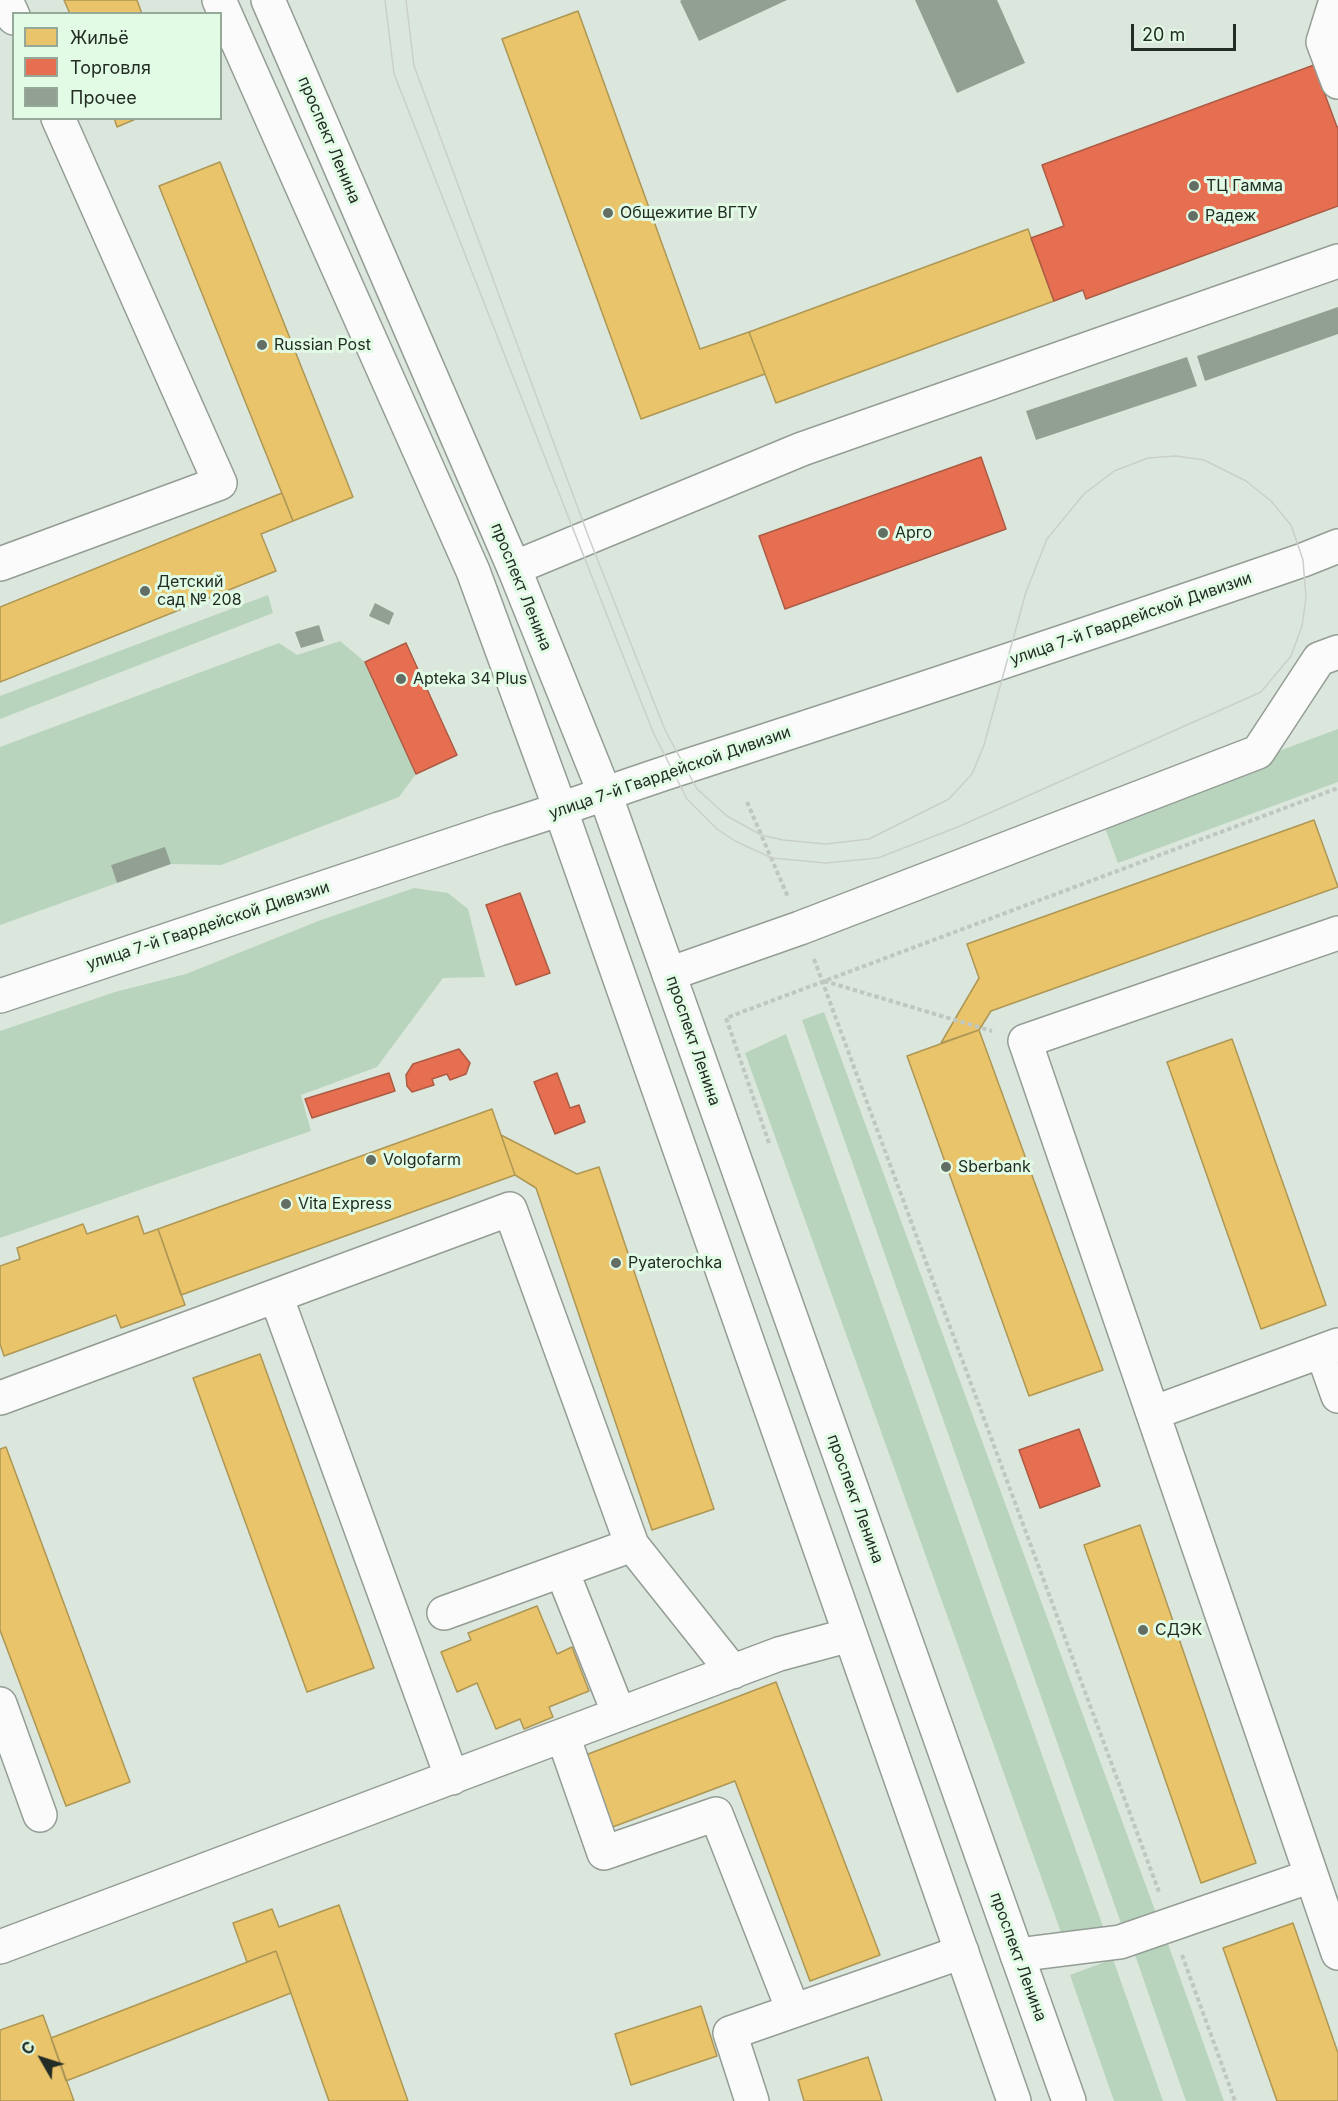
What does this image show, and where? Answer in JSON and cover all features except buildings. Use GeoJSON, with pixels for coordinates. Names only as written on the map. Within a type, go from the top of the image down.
{"type":"FeatureCollection","features":[{"type":"Feature","properties":{"kind":"main road"},"geometry":{"type":"LineString","coordinates":[[219,0],[472,571],[561,811],[1014,2101]]}},
{"type":"Feature","properties":{"kind":"main road","name":"проспект Ленина"},"geometry":{"type":"LineString","coordinates":[[268,0],[514,568],[605,794],[1069,2101]]}},
{"type":"Feature","properties":{"kind":"main road"},"geometry":{"type":"LineString","coordinates":[[1336,0],[1323,42],[1338,82]]}},
{"type":"Feature","properties":{"kind":"main road"},"geometry":{"type":"LineString","coordinates":[[0,564],[220,483],[59,120]]}},
{"type":"Feature","properties":{"kind":"main road"},"geometry":{"type":"LineString","coordinates":[[514,568],[802,449],[1338,261]]}},
{"type":"Feature","properties":{"kind":"main road","name":"улица 7-й Гвардейской Дивизии"},"geometry":{"type":"LineString","coordinates":[[0,996],[1007,662],[1338,546]]}},
{"type":"Feature","properties":{"kind":"main road"},"geometry":{"type":"LineString","coordinates":[[669,974],[800,928],[1258,752],[1319,659],[1338,652]]}},
{"type":"Feature","properties":{"kind":"main road"},"geometry":{"type":"LineString","coordinates":[[1338,933],[1025,1041],[1338,1953]]}},
{"type":"Feature","properties":{"kind":"main road"},"geometry":{"type":"LineString","coordinates":[[0,1398],[510,1209],[632,1545],[733,1672]]}},
{"type":"Feature","properties":{"kind":"main road"},"geometry":{"type":"LineString","coordinates":[[276,1296],[452,1778]]}},
{"type":"Feature","properties":{"kind":"main road"},"geometry":{"type":"LineString","coordinates":[[1153,1413],[1330,1348],[1338,1396]]}},
{"type":"Feature","properties":{"kind":"main road"},"geometry":{"type":"LineString","coordinates":[[444,1613],[632,1545]]}},
{"type":"Feature","properties":{"kind":"main road"},"geometry":{"type":"LineString","coordinates":[[562,1571],[619,1714]]}},
{"type":"Feature","properties":{"kind":"main road"},"geometry":{"type":"LineString","coordinates":[[0,1947],[779,1654],[850,1635]]}},
{"type":"Feature","properties":{"kind":"main road"},"geometry":{"type":"LineString","coordinates":[[0,1704],[40,1815]]}},
{"type":"Feature","properties":{"kind":"main road"},"geometry":{"type":"LineString","coordinates":[[562,1736],[604,1853],[717,1814],[793,2010]]}},
{"type":"Feature","properties":{"kind":"main road"},"geometry":{"type":"LineString","coordinates":[[1017,1955],[1120,1942],[1311,1875]]}},
{"type":"Feature","properties":{"kind":"main road"},"geometry":{"type":"LineString","coordinates":[[752,2101],[730,2033],[962,1952]]}},
{"type":"Feature","properties":{"kind":"path"},"geometry":{"type":"LineString","coordinates":[[726,1018],[1338,788]]}},
{"type":"Feature","properties":{"kind":"path"},"geometry":{"type":"LineString","coordinates":[[747,802],[823,981],[1235,2101]]}},
{"type":"Feature","properties":{"kind":"path"},"geometry":{"type":"LineString","coordinates":[[823,981],[1025,1041]]}},
{"type":"Feature","properties":{"kind":"green space"},"geometry":{"type":"Polygon","coordinates":[[[268,595],[273,613],[0,719],[0,696],[268,595]]]}},
{"type":"Feature","properties":{"kind":"green space"},"geometry":{"type":"Polygon","coordinates":[[[340,641],[365,662],[416,774],[399,797],[221,865],[171,864],[165,848],[111,865],[117,883],[0,925],[0,747],[279,643],[297,655],[340,641]]]}},
{"type":"Feature","properties":{"kind":"green space"},"geometry":{"type":"Polygon","coordinates":[[[1338,729],[1338,782],[1118,863],[1101,817],[1338,729]]]}},
{"type":"Feature","properties":{"kind":"green space"},"geometry":{"type":"Polygon","coordinates":[[[414,888],[448,893],[468,909],[485,977],[443,978],[377,1067],[301,1095],[311,1131],[0,1238],[0,1031],[115,992],[186,974],[321,920],[414,888]]]}},
{"type":"Feature","properties":{"kind":"green space"},"geometry":{"type":"Polygon","coordinates":[[[824,1012],[1156,1913],[1122,1926],[802,1020],[824,1012]]]}},
{"type":"Feature","properties":{"kind":"green space"},"geometry":{"type":"Polygon","coordinates":[[[786,1034],[1106,1935],[1067,1949],[745,1053],[786,1034]]]}},
{"type":"Feature","properties":{"kind":"green space"},"geometry":{"type":"Polygon","coordinates":[[[1168,1944],[1224,2101],[1186,2101],[1135,1955],[1168,1944]]]}},
{"type":"Feature","properties":{"kind":"green space"},"geometry":{"type":"Polygon","coordinates":[[[1113,1959],[1163,2101],[1114,2101],[1070,1975],[1113,1959]]]}},
{"type":"Feature","properties":{"kind":"tram line"},"geometry":{"type":"LineString","coordinates":[[385,0],[394,74],[653,732],[687,799],[717,829],[735,841],[772,858],[826,863],[878,858],[960,826],[1261,692],[1291,656],[1302,626],[1306,598],[1303,560],[1291,525],[1271,501],[1246,481],[1204,460],[1176,456],[1148,458],[1114,471],[1084,494],[1047,539],[1026,592],[984,745],[972,774],[949,799],[869,839],[826,844],[783,840],[761,835],[727,816],[697,789],[665,730],[589,538],[414,66],[406,0]]}},
{"type":"Feature","properties":{"kind":"place","name":"ТЦ Гамма"},"geometry":{"type":"Point","coordinates":[1194,186]}},
{"type":"Feature","properties":{"kind":"place","name":"Общежитие ВГТУ"},"geometry":{"type":"Point","coordinates":[608,213]}},
{"type":"Feature","properties":{"kind":"place","name":"Радеж"},"geometry":{"type":"Point","coordinates":[1193,216]}},
{"type":"Feature","properties":{"kind":"place","name":"Russian Post"},"geometry":{"type":"Point","coordinates":[262,345]}},
{"type":"Feature","properties":{"kind":"place","name":"Арго"},"geometry":{"type":"Point","coordinates":[883,533]}},
{"type":"Feature","properties":{"kind":"place","name":"Детский сад № 208"},"geometry":{"type":"Point","coordinates":[145,591]}},
{"type":"Feature","properties":{"kind":"place","name":"Apteka 34 Plus"},"geometry":{"type":"Point","coordinates":[401,679]}},
{"type":"Feature","properties":{"kind":"place","name":"Volgofarm"},"geometry":{"type":"Point","coordinates":[371,1160]}},
{"type":"Feature","properties":{"kind":"place","name":"Sberbank"},"geometry":{"type":"Point","coordinates":[946,1167]}},
{"type":"Feature","properties":{"kind":"place","name":"Vita Express"},"geometry":{"type":"Point","coordinates":[286,1204]}},
{"type":"Feature","properties":{"kind":"place","name":"Pyaterochka"},"geometry":{"type":"Point","coordinates":[616,1263]}},
{"type":"Feature","properties":{"kind":"place","name":"СДЭК"},"geometry":{"type":"Point","coordinates":[1143,1630]}}]}
